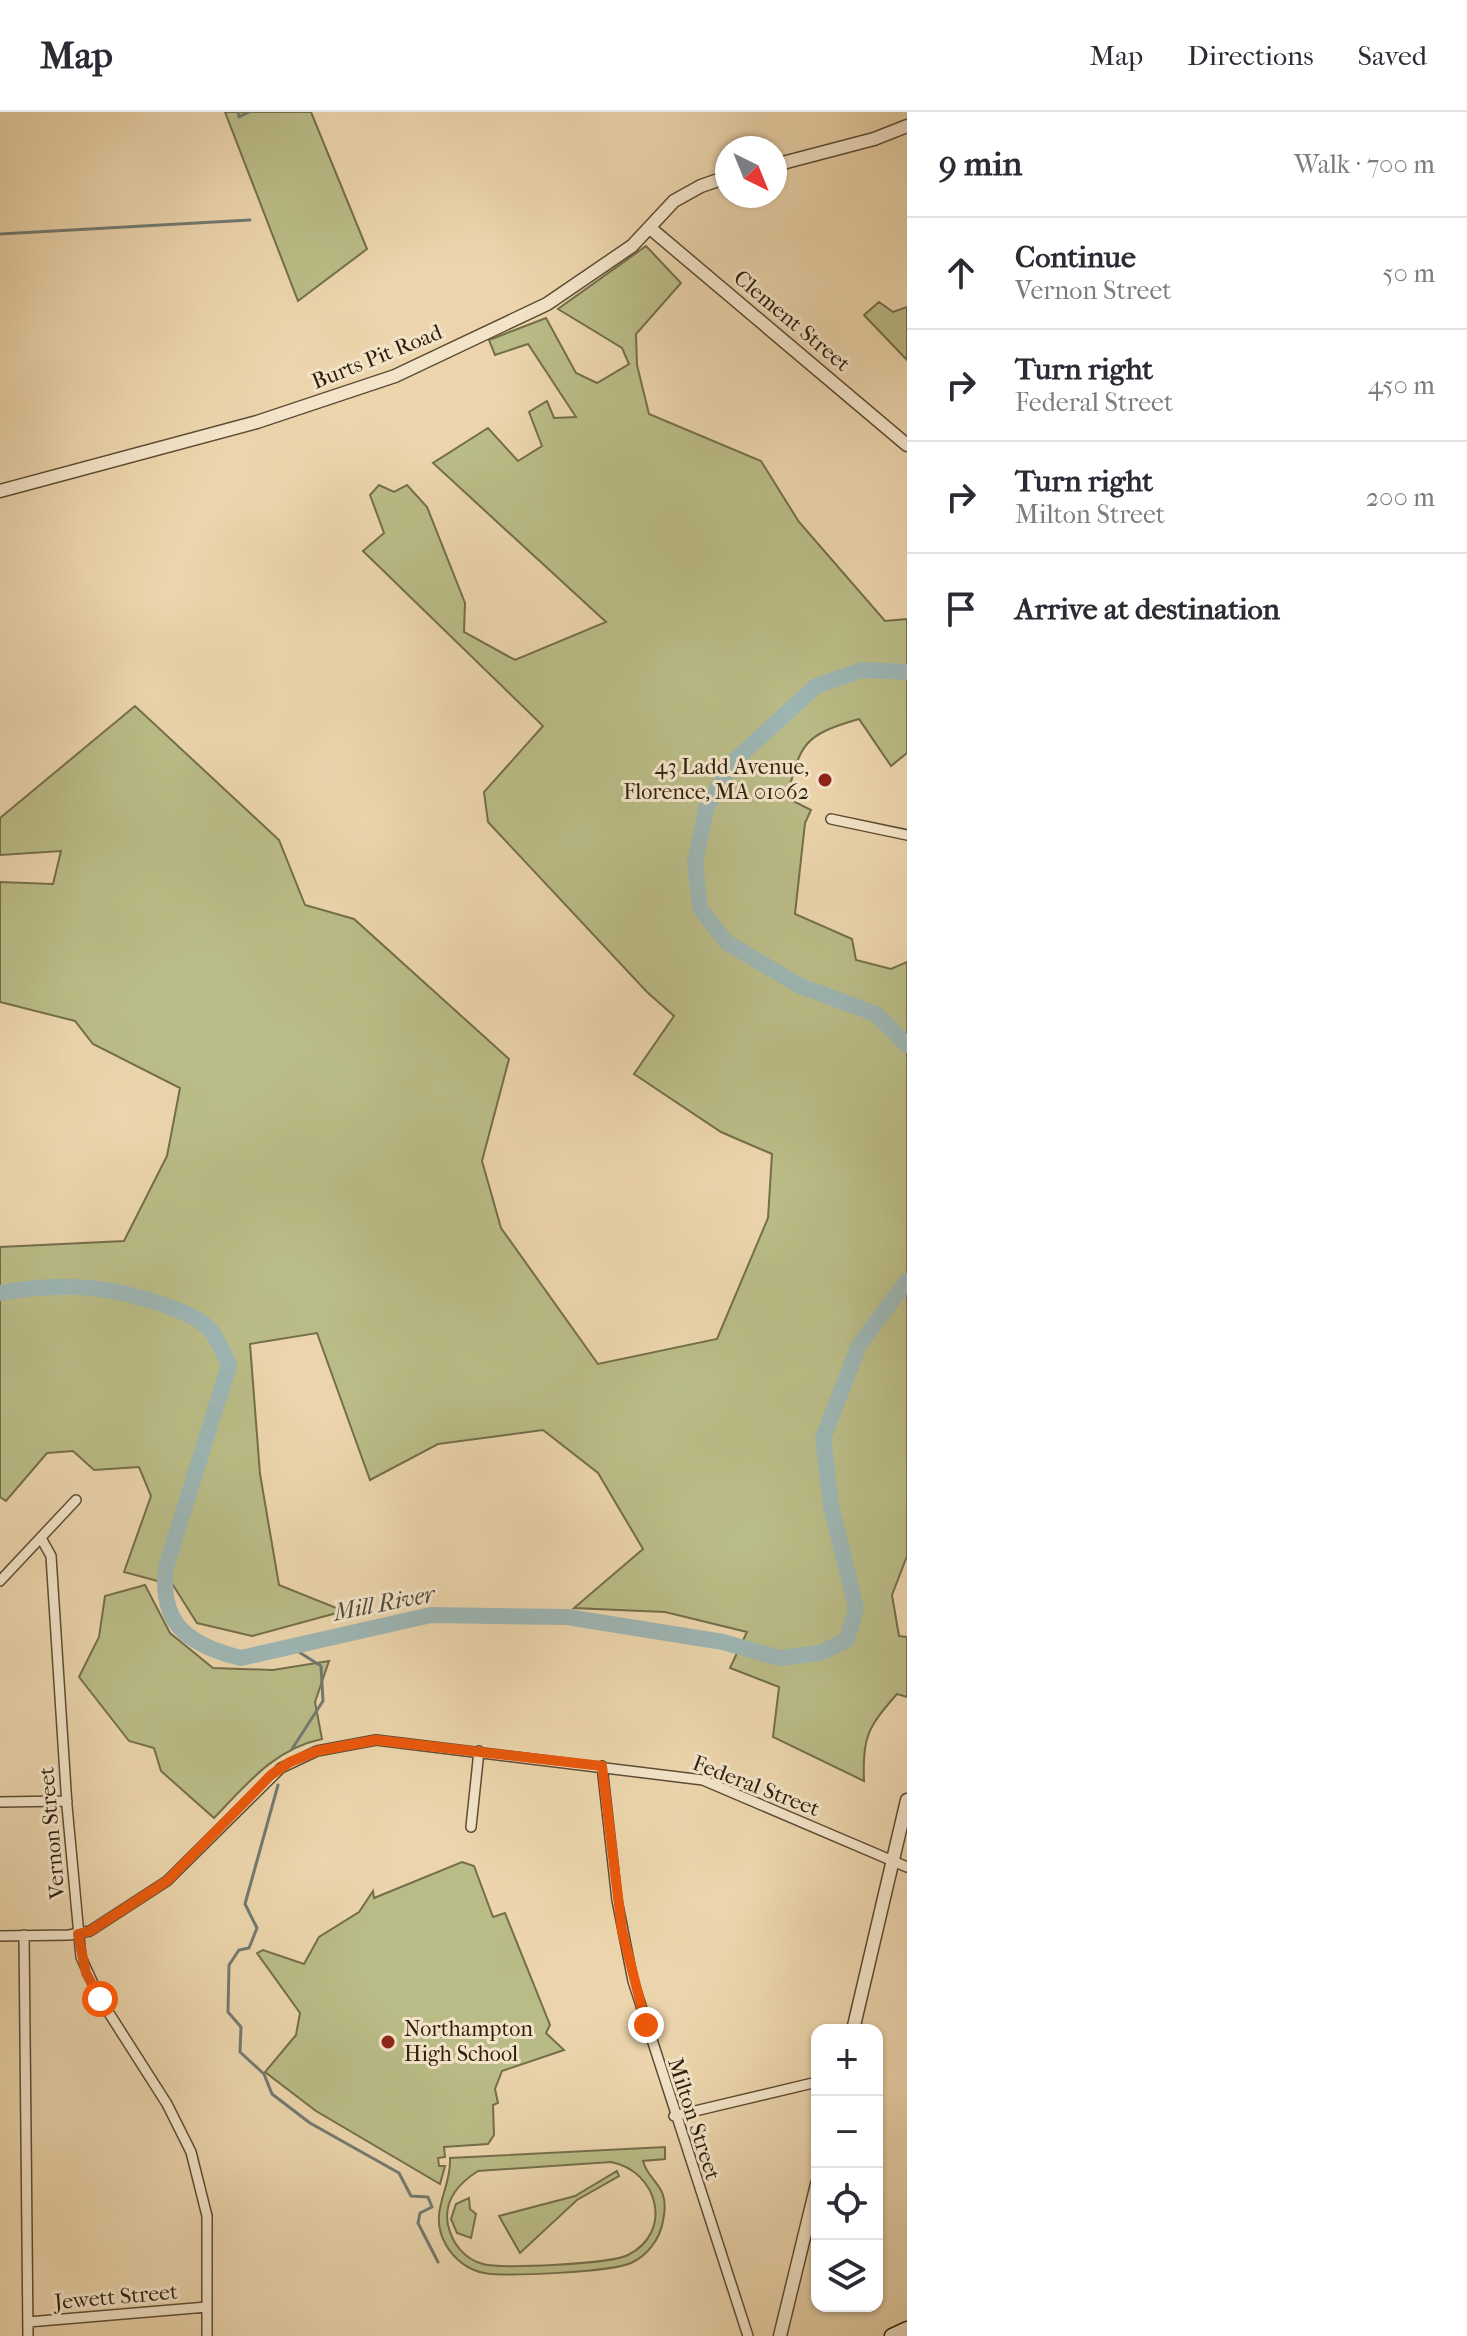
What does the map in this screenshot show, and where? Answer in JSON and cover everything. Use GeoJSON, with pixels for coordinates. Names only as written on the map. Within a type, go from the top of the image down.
{"type":"FeatureCollection","features":[{"type":"Feature","properties":{"kind":"main road"},"geometry":{"type":"LineString","coordinates":[[892,2336],[907,2329]]}},
{"type":"Feature","properties":{"kind":"street"},"geometry":{"type":"LineString","coordinates":[[787,162],[874,139],[907,126]]}},
{"type":"Feature","properties":{"kind":"street","name":"Burts Pit Road"},"geometry":{"type":"LineString","coordinates":[[0,491],[257,422],[395,376],[547,304],[608,266],[674,201],[715,181]]}},
{"type":"Feature","properties":{"kind":"street","name":"Clement Street"},"geometry":{"type":"LineString","coordinates":[[650,228],[907,445]]}},
{"type":"Feature","properties":{"kind":"street"},"geometry":{"type":"LineString","coordinates":[[831,819],[907,835]]}},
{"type":"Feature","properties":{"kind":"street"},"geometry":{"type":"LineString","coordinates":[[0,1581],[76,1500]]}},
{"type":"Feature","properties":{"kind":"street","name":"Vernon Street"},"geometry":{"type":"LineString","coordinates":[[41,1538],[51,1556],[78,1934],[86,1973],[167,2104],[191,2152],[207,2216],[207,2336]]}},
{"type":"Feature","properties":{"kind":"street","name":"Federal Street"},"geometry":{"type":"LineString","coordinates":[[78,1934],[90,1931],[167,1881],[261,1784],[302,1756],[376,1740],[708,1781],[907,1867]]}},
{"type":"Feature","properties":{"kind":"street"},"geometry":{"type":"LineString","coordinates":[[471,1827],[479,1751]]}},
{"type":"Feature","properties":{"kind":"street","name":"Milton Street"},"geometry":{"type":"LineString","coordinates":[[602,1766],[625,1945],[674,2116],[748,2336]]}},
{"type":"Feature","properties":{"kind":"street"},"geometry":{"type":"LineString","coordinates":[[854,2024],[907,1800]]}},
{"type":"Feature","properties":{"kind":"street"},"geometry":{"type":"LineString","coordinates":[[0,1802],[67,1801]]}},
{"type":"Feature","properties":{"kind":"street"},"geometry":{"type":"LineString","coordinates":[[0,1936],[78,1934]]}},
{"type":"Feature","properties":{"kind":"street"},"geometry":{"type":"LineString","coordinates":[[24,1935],[28,2336]]}},
{"type":"Feature","properties":{"kind":"street"},"geometry":{"type":"LineString","coordinates":[[674,2116],[811,2083]]}},
{"type":"Feature","properties":{"kind":"street"},"geometry":{"type":"LineString","coordinates":[[780,2336],[811,2209]]}},
{"type":"Feature","properties":{"kind":"street","name":"Jewett Street"},"geometry":{"type":"LineString","coordinates":[[28,2322],[207,2307]]}},
{"type":"Feature","properties":{"kind":"green space"},"geometry":{"type":"Polygon","coordinates":[[[225,112],[311,112],[367,249],[298,301],[225,112]]]}},
{"type":"Feature","properties":{"kind":"green space"},"geometry":{"type":"Polygon","coordinates":[[[646,246],[681,283],[636,334],[637,365],[649,414],[761,461],[799,522],[885,621],[907,619],[907,753],[891,766],[859,719],[826,730],[807,744],[801,753],[787,798],[811,810],[805,823],[795,914],[852,939],[856,960],[891,969],[907,962],[907,1556],[892,1595],[899,1636],[907,1637],[907,1697],[897,1694],[873,1724],[864,1753],[864,1781],[773,1737],[779,1687],[730,1668],[747,1632],[665,1612],[574,1608],[643,1549],[598,1473],[543,1430],[438,1444],[370,1480],[317,1333],[250,1344],[260,1474],[279,1585],[344,1611],[252,1636],[197,1623],[173,1585],[124,1572],[151,1496],[139,1467],[94,1470],[73,1451],[47,1453],[6,1501],[0,1497],[0,1247],[124,1241],[167,1156],[180,1088],[93,1044],[75,1021],[0,1002],[0,882],[53,884],[61,851],[0,855],[0,818],[135,706],[279,840],[305,905],[354,919],[509,1059],[482,1161],[501,1228],[598,1364],[717,1339],[768,1218],[772,1154],[721,1132],[634,1074],[674,1016],[647,992],[488,822],[484,792],[543,726],[363,551],[384,533],[370,495],[379,485],[394,492],[407,485],[427,507],[465,603],[464,632],[515,660],[606,622],[433,463],[488,428],[518,461],[542,446],[529,412],[547,401],[554,418],[576,417],[528,344],[495,355],[489,340],[546,318],[576,373],[597,383],[629,364],[622,348],[558,309],[646,246]]]}},
{"type":"Feature","properties":{"kind":"green space"},"geometry":{"type":"Polygon","coordinates":[[[879,302],[893,312],[907,307],[907,360],[864,315],[879,302]]]}},
{"type":"Feature","properties":{"kind":"green space"},"geometry":{"type":"Polygon","coordinates":[[[145,1585],[170,1633],[213,1668],[273,1670],[329,1661],[315,1702],[322,1739],[275,1759],[214,1818],[161,1771],[154,1748],[129,1741],[79,1677],[99,1637],[105,1596],[145,1585]]]}},
{"type":"Feature","properties":{"kind":"green space"},"geometry":{"type":"Polygon","coordinates":[[[462,1862],[474,1866],[493,1917],[505,1913],[550,2025],[546,2033],[564,2050],[502,2071],[495,2089],[498,2103],[493,2105],[494,2135],[488,2144],[444,2147],[445,2157],[438,2158],[439,2166],[445,2166],[440,2184],[316,2111],[265,2072],[296,2035],[300,2013],[257,1953],[263,1950],[304,1964],[319,1937],[359,1912],[373,1891],[374,1898],[462,1862]]]}},
{"type":"Feature","properties":{"kind":"green space"},"geometry":{"type":"Polygon","coordinates":[[[665,2147],[665,2159],[643,2161],[664,2199],[661,2228],[647,2251],[637,2260],[620,2266],[535,2274],[478,2272],[453,2255],[441,2233],[439,2211],[448,2180],[450,2158],[665,2147]],[[611,2162],[478,2171],[459,2187],[450,2200],[447,2216],[450,2232],[465,2254],[483,2264],[556,2265],[628,2255],[642,2245],[651,2232],[655,2218],[649,2189],[640,2177],[611,2162]]]}},
{"type":"Feature","properties":{"kind":"green space"},"geometry":{"type":"Polygon","coordinates":[[[617,2171],[619,2176],[577,2200],[520,2253],[499,2216],[575,2196],[617,2171]]]}},
{"type":"Feature","properties":{"kind":"green space"},"geometry":{"type":"Polygon","coordinates":[[[469,2198],[470,2209],[476,2214],[471,2238],[457,2233],[451,2219],[456,2204],[469,2198]]]}},
{"type":"Feature","properties":{"kind":"waterway"},"geometry":{"type":"LineString","coordinates":[[238,112],[239,117],[249,112]]}},
{"type":"Feature","properties":{"kind":"waterway"},"geometry":{"type":"LineString","coordinates":[[0,234],[250,220]]}},
{"type":"Feature","properties":{"kind":"waterway","name":"Mill River"},"geometry":{"type":"LineString","coordinates":[[907,672],[862,670],[816,686],[733,762],[706,809],[695,862],[700,908],[726,942],[800,986],[876,1014],[907,1045]]}},
{"type":"Feature","properties":{"kind":"waterway","name":"Mill River"},"geometry":{"type":"LineString","coordinates":[[0,1293],[42,1287],[83,1287],[123,1293],[190,1316],[215,1336],[229,1365],[166,1567],[165,1587],[167,1603],[181,1629],[206,1646],[241,1658],[431,1615],[567,1617],[723,1642],[779,1658],[820,1653],[847,1640],[856,1608],[831,1506],[823,1438],[859,1345],[907,1281]]}},
{"type":"Feature","properties":{"kind":"waterway"},"geometry":{"type":"LineString","coordinates":[[291,1647],[321,1666],[323,1701],[292,1749]]}},
{"type":"Feature","properties":{"kind":"waterway"},"geometry":{"type":"LineString","coordinates":[[278,1785],[245,1904],[257,1928],[249,1948],[239,1950],[229,1965],[228,2012],[241,2027],[240,2052],[264,2074],[272,2094],[310,2123],[399,2173],[411,2196],[428,2197],[432,2207],[420,2213],[418,2223],[438,2262]]}},
{"type":"Feature","properties":{"kind":"place","name":"43 Ladd Avenue, Florence, MA 01062"},"geometry":{"type":"Point","coordinates":[825,780]}},
{"type":"Feature","properties":{"kind":"place","name":"Northampton High School"},"geometry":{"type":"Point","coordinates":[388,2042]}},
{"type":"Feature","properties":{"kind":"route"},"geometry":{"type":"LineString","coordinates":[[100,1999],[86,1973],[78,1934],[90,1931],[167,1881],[191,1860],[261,1784],[290,1762],[317,1751],[376,1740],[602,1766],[622,1930],[646,2025]]}}]}
